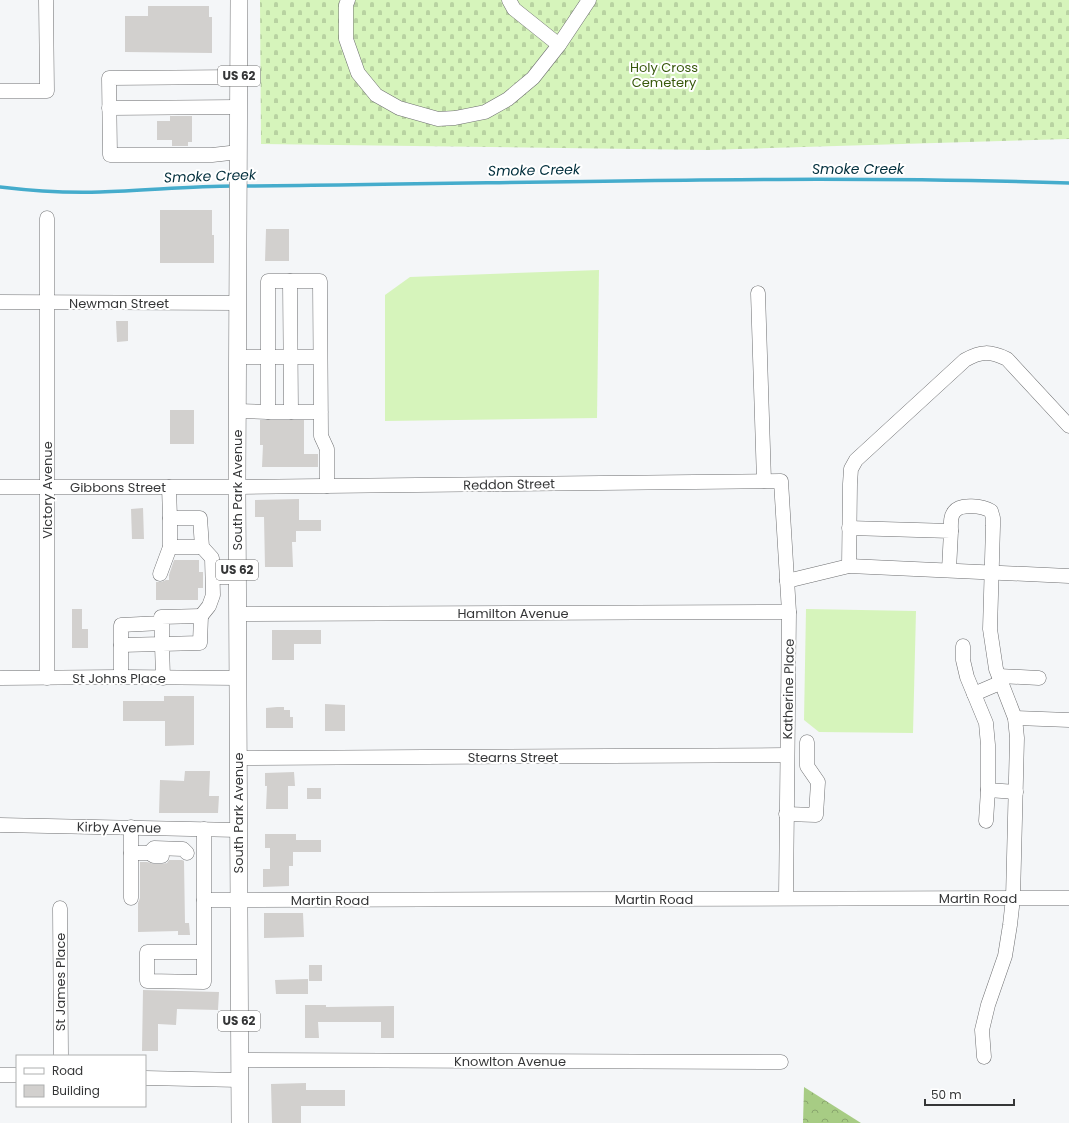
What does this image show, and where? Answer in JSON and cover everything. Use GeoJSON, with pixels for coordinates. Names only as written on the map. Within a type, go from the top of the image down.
{"type":"FeatureCollection","features":[{"type":"Feature","properties":{"kind":"main road","name":"South Park Avenue"},"geometry":{"type":"LineString","coordinates":[[239,0],[237,614],[240,1123]]}},
{"type":"Feature","properties":{"kind":"street"},"geometry":{"type":"LineString","coordinates":[[0,91],[46,91],[46,0]]}},
{"type":"Feature","properties":{"kind":"street"},"geometry":{"type":"LineString","coordinates":[[348,0],[346,5],[346,39],[358,73],[376,96],[399,108],[438,119],[455,118],[484,112],[508,99],[533,78],[559,45],[589,0]]}},
{"type":"Feature","properties":{"kind":"street"},"geometry":{"type":"LineString","coordinates":[[509,0],[514,9],[559,45]]}},
{"type":"Feature","properties":{"kind":"street"},"geometry":{"type":"LineString","coordinates":[[239,77],[109,78],[110,155],[212,155],[239,152]]}},
{"type":"Feature","properties":{"kind":"street"},"geometry":{"type":"LineString","coordinates":[[109,108],[239,106]]}},
{"type":"Feature","properties":{"kind":"street","name":"Victory Avenue"},"geometry":{"type":"LineString","coordinates":[[47,218],[47,678]]}},
{"type":"Feature","properties":{"kind":"street"},"geometry":{"type":"LineString","coordinates":[[268,412],[268,281],[320,281],[321,436],[327,449],[327,486]]}},
{"type":"Feature","properties":{"kind":"street"},"geometry":{"type":"LineString","coordinates":[[290,281],[291,412]]}},
{"type":"Feature","properties":{"kind":"street"},"geometry":{"type":"LineString","coordinates":[[758,293],[764,481]]}},
{"type":"Feature","properties":{"kind":"street","name":"Newman Street"},"geometry":{"type":"LineString","coordinates":[[0,302],[238,303]]}},
{"type":"Feature","properties":{"kind":"street"},"geometry":{"type":"LineString","coordinates":[[849,566],[850,484],[851,469],[856,460],[964,360],[975,354],[986,353],[1007,359],[1069,426]]}},
{"type":"Feature","properties":{"kind":"street"},"geometry":{"type":"LineString","coordinates":[[238,357],[320,357]]}},
{"type":"Feature","properties":{"kind":"street"},"geometry":{"type":"LineString","coordinates":[[237,411],[321,412]]}},
{"type":"Feature","properties":{"kind":"street","name":"Reddon Street"},"geometry":{"type":"LineString","coordinates":[[237,487],[781,481]]}},
{"type":"Feature","properties":{"kind":"street","name":"Katherine Place"},"geometry":{"type":"LineString","coordinates":[[781,481],[789,612],[786,898]]}},
{"type":"Feature","properties":{"kind":"street","name":"Gibbons Street"},"geometry":{"type":"LineString","coordinates":[[0,487],[237,487]]}},
{"type":"Feature","properties":{"kind":"street"},"geometry":{"type":"LineString","coordinates":[[160,574],[170,547],[169,487]]}},
{"type":"Feature","properties":{"kind":"street"},"geometry":{"type":"LineString","coordinates":[[949,570],[951,517],[954,511],[967,506],[986,508],[991,511],[993,518],[990,629],[996,669],[1015,718],[1017,738],[1013,898],[1005,956],[988,1005],[982,1030],[984,1057]]}},
{"type":"Feature","properties":{"kind":"street"},"geometry":{"type":"LineString","coordinates":[[121,645],[200,642],[201,616],[209,606],[213,595],[212,558],[202,547],[200,518],[170,518]]}},
{"type":"Feature","properties":{"kind":"street"},"geometry":{"type":"LineString","coordinates":[[849,528],[951,531]]}},
{"type":"Feature","properties":{"kind":"street"},"geometry":{"type":"LineString","coordinates":[[170,547],[202,547]]}},
{"type":"Feature","properties":{"kind":"street"},"geometry":{"type":"LineString","coordinates":[[787,581],[849,566],[1069,576]]}},
{"type":"Feature","properties":{"kind":"street"},"geometry":{"type":"LineString","coordinates":[[213,577],[237,577]]}},
{"type":"Feature","properties":{"kind":"street","name":"Hamilton Avenue"},"geometry":{"type":"LineString","coordinates":[[237,614],[789,612]]}},
{"type":"Feature","properties":{"kind":"street"},"geometry":{"type":"LineString","coordinates":[[163,678],[161,617],[201,616]]}},
{"type":"Feature","properties":{"kind":"street"},"geometry":{"type":"LineString","coordinates":[[121,677],[121,625],[162,624]]}},
{"type":"Feature","properties":{"kind":"street"},"geometry":{"type":"LineString","coordinates":[[963,646],[963,660],[967,677],[986,723],[988,745],[986,821]]}},
{"type":"Feature","properties":{"kind":"street","name":"St Johns Place"},"geometry":{"type":"LineString","coordinates":[[0,678],[238,678]]}},
{"type":"Feature","properties":{"kind":"street"},"geometry":{"type":"LineString","coordinates":[[974,694],[1000,679],[1039,678]]}},
{"type":"Feature","properties":{"kind":"street"},"geometry":{"type":"LineString","coordinates":[[1015,718],[1069,720]]}},
{"type":"Feature","properties":{"kind":"street"},"geometry":{"type":"LineString","coordinates":[[786,814],[816,815],[818,782],[807,766],[807,742]]}},
{"type":"Feature","properties":{"kind":"street","name":"Stearns Street"},"geometry":{"type":"LineString","coordinates":[[238,758],[787,755]]}},
{"type":"Feature","properties":{"kind":"street"},"geometry":{"type":"LineString","coordinates":[[988,790],[1016,792]]}},
{"type":"Feature","properties":{"kind":"street","name":"Kirby Avenue"},"geometry":{"type":"LineString","coordinates":[[0,825],[238,830]]}},
{"type":"Feature","properties":{"kind":"street"},"geometry":{"type":"LineString","coordinates":[[131,827],[131,898]]}},
{"type":"Feature","properties":{"kind":"street"},"geometry":{"type":"LineString","coordinates":[[204,829],[204,952]]}},
{"type":"Feature","properties":{"kind":"street"},"geometry":{"type":"LineString","coordinates":[[161,855],[154,848],[182,849],[187,853]]}},
{"type":"Feature","properties":{"kind":"street"},"geometry":{"type":"LineString","coordinates":[[131,853],[181,856],[187,853],[204,853]]}},
{"type":"Feature","properties":{"kind":"street","name":"Martin Road"},"geometry":{"type":"LineString","coordinates":[[204,900],[1069,898]]}},
{"type":"Feature","properties":{"kind":"street","name":"St James Place"},"geometry":{"type":"LineString","coordinates":[[60,908],[61,1055]]}},
{"type":"Feature","properties":{"kind":"street","name":"Knowlton Avenue"},"geometry":{"type":"LineString","coordinates":[[239,1060],[781,1062]]}},
{"type":"Feature","properties":{"kind":"street"},"geometry":{"type":"LineString","coordinates":[[0,1075],[16,1075]]}},
{"type":"Feature","properties":{"kind":"street"},"geometry":{"type":"LineString","coordinates":[[146,1078],[239,1080]]}},
{"type":"Feature","properties":{"kind":"green space","name":"Holy Cross Cemetery"},"geometry":{"type":"Polygon","coordinates":[[[260,0],[1069,0],[1069,139],[708,150],[261,144],[260,0]]]}},
{"type":"Feature","properties":{"kind":"green space"},"geometry":{"type":"Polygon","coordinates":[[[599,270],[597,418],[385,421],[385,295],[410,277],[599,270]]]}},
{"type":"Feature","properties":{"kind":"green space"},"geometry":{"type":"Polygon","coordinates":[[[806,609],[916,611],[913,733],[819,732],[804,720],[806,609]]]}},
{"type":"Feature","properties":{"kind":"green space"},"geometry":{"type":"Polygon","coordinates":[[[804,1087],[861,1123],[803,1123],[804,1087]]]}},
{"type":"Feature","properties":{"kind":"building"},"geometry":{"type":"Polygon","coordinates":[[[148,6],[209,6],[209,17],[212,17],[212,53],[125,52],[125,16],[148,16],[148,6]]]}},
{"type":"Feature","properties":{"kind":"building"},"geometry":{"type":"Polygon","coordinates":[[[170,116],[192,116],[192,142],[188,142],[188,146],[172,146],[172,140],[157,140],[157,121],[170,121],[170,116]]]}},
{"type":"Feature","properties":{"kind":"building"},"geometry":{"type":"Polygon","coordinates":[[[160,210],[212,210],[214,263],[160,263],[160,210]]]}},
{"type":"Feature","properties":{"kind":"building"},"geometry":{"type":"Polygon","coordinates":[[[266,229],[289,229],[289,261],[265,261],[266,229]]]}},
{"type":"Feature","properties":{"kind":"building"},"geometry":{"type":"Polygon","coordinates":[[[116,321],[128,321],[128,341],[117,342],[116,321]]]}},
{"type":"Feature","properties":{"kind":"building"},"geometry":{"type":"Polygon","coordinates":[[[170,410],[194,410],[194,444],[170,444],[170,410]]]}},
{"type":"Feature","properties":{"kind":"building"},"geometry":{"type":"Polygon","coordinates":[[[260,420],[304,420],[304,454],[318,454],[318,467],[262,467],[263,445],[260,445],[260,420]]]}},
{"type":"Feature","properties":{"kind":"building"},"geometry":{"type":"Polygon","coordinates":[[[299,499],[299,520],[321,520],[321,531],[296,531],[296,542],[292,542],[293,567],[265,567],[264,517],[255,517],[255,500],[299,499]]]}},
{"type":"Feature","properties":{"kind":"building"},"geometry":{"type":"Polygon","coordinates":[[[143,508],[144,539],[132,539],[131,509],[143,508]]]}},
{"type":"Feature","properties":{"kind":"building"},"geometry":{"type":"Polygon","coordinates":[[[174,560],[199,560],[199,572],[203,572],[203,588],[198,588],[198,600],[156,600],[156,582],[169,580],[169,575],[174,560]]]}},
{"type":"Feature","properties":{"kind":"building"},"geometry":{"type":"Polygon","coordinates":[[[72,609],[82,609],[82,629],[88,629],[88,648],[72,648],[72,609]]]}},
{"type":"Feature","properties":{"kind":"building"},"geometry":{"type":"Polygon","coordinates":[[[272,630],[321,630],[321,644],[294,644],[294,660],[272,660],[272,630]]]}},
{"type":"Feature","properties":{"kind":"building"},"geometry":{"type":"Polygon","coordinates":[[[164,696],[194,696],[194,745],[165,746],[165,721],[123,721],[123,701],[164,701],[164,696]]]}},
{"type":"Feature","properties":{"kind":"building"},"geometry":{"type":"Polygon","coordinates":[[[325,704],[345,705],[345,731],[325,731],[325,704]]]}},
{"type":"Feature","properties":{"kind":"building"},"geometry":{"type":"Polygon","coordinates":[[[284,707],[284,710],[290,710],[290,717],[293,717],[293,728],[266,728],[266,708],[284,707]]]}},
{"type":"Feature","properties":{"kind":"building"},"geometry":{"type":"Polygon","coordinates":[[[185,771],[210,771],[209,796],[219,796],[218,813],[159,813],[160,780],[184,781],[185,771]]]}},
{"type":"Feature","properties":{"kind":"building"},"geometry":{"type":"Polygon","coordinates":[[[294,772],[295,786],[288,786],[288,809],[266,809],[267,786],[265,786],[265,773],[294,772]]]}},
{"type":"Feature","properties":{"kind":"building"},"geometry":{"type":"Polygon","coordinates":[[[307,788],[321,788],[321,799],[307,799],[307,788]]]}},
{"type":"Feature","properties":{"kind":"building"},"geometry":{"type":"Polygon","coordinates":[[[265,834],[296,834],[296,840],[321,840],[321,852],[293,852],[293,866],[289,866],[289,886],[263,887],[263,869],[270,869],[270,848],[265,848],[265,834]]]}},
{"type":"Feature","properties":{"kind":"building"},"geometry":{"type":"Polygon","coordinates":[[[169,860],[184,861],[185,923],[189,923],[190,935],[178,935],[178,931],[138,932],[140,862],[162,864],[167,863],[169,860]]]}},
{"type":"Feature","properties":{"kind":"building"},"geometry":{"type":"Polygon","coordinates":[[[264,913],[303,913],[304,937],[264,938],[264,913]]]}},
{"type":"Feature","properties":{"kind":"building"},"geometry":{"type":"Polygon","coordinates":[[[309,965],[322,965],[322,981],[309,981],[309,965]]]}},
{"type":"Feature","properties":{"kind":"building"},"geometry":{"type":"Polygon","coordinates":[[[308,979],[308,994],[276,994],[275,980],[308,979]]]}},
{"type":"Feature","properties":{"kind":"building"},"geometry":{"type":"Polygon","coordinates":[[[143,990],[219,992],[218,1010],[177,1009],[176,1025],[158,1024],[158,1051],[142,1051],[143,990]]]}},
{"type":"Feature","properties":{"kind":"building"},"geometry":{"type":"Polygon","coordinates":[[[305,1005],[326,1005],[326,1007],[394,1006],[394,1038],[381,1038],[381,1022],[318,1022],[319,1038],[305,1038],[305,1005]]]}},
{"type":"Feature","properties":{"kind":"building"},"geometry":{"type":"Polygon","coordinates":[[[306,1083],[306,1090],[345,1090],[345,1106],[301,1106],[301,1123],[272,1123],[271,1084],[306,1083]]]}},
{"type":"Feature","properties":{"kind":"waterway","name":"Smoke Creek"},"geometry":{"type":"LineString","coordinates":[[242,186],[759,179],[966,180],[1069,183]]}},
{"type":"Feature","properties":{"kind":"waterway","name":"Smoke Creek"},"geometry":{"type":"LineString","coordinates":[[0,187],[25,190],[88,192],[234,186]]}}]}
